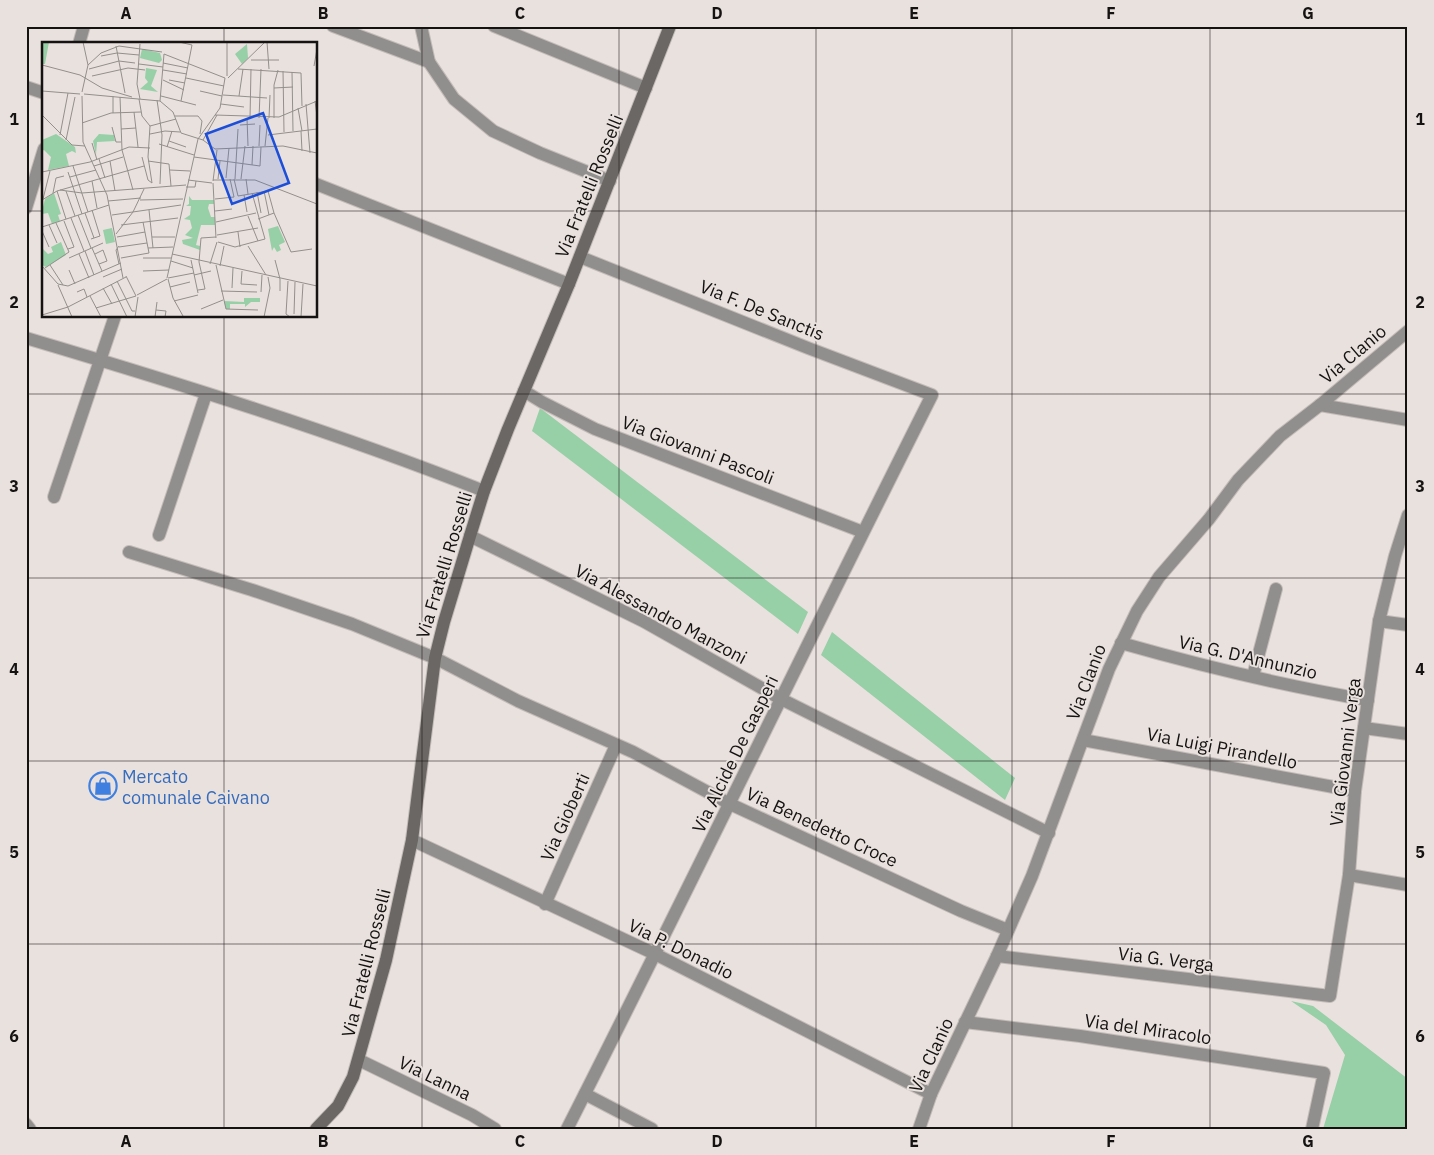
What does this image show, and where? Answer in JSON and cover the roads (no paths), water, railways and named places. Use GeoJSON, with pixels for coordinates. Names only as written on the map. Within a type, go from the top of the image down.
{"type":"FeatureCollection","features":[{"type":"Feature","properties":{"kind":"main road","name":"Via Fratelli Rosselli"},"geometry":{"type":"LineString","coordinates":[[316,1129],[338,1106],[353,1077],[386,960],[412,840],[435,658],[484,491],[580,257],[670,26]]}},
{"type":"Feature","properties":{"kind":"street"},"geometry":{"type":"LineString","coordinates":[[80,42],[84,26]]}},
{"type":"Feature","properties":{"kind":"street"},"geometry":{"type":"LineString","coordinates":[[333,26],[429,62]]}},
{"type":"Feature","properties":{"kind":"street"},"geometry":{"type":"LineString","coordinates":[[421,26],[429,62],[454,99],[493,131],[540,153],[610,181]]}},
{"type":"Feature","properties":{"kind":"street"},"geometry":{"type":"LineString","coordinates":[[494,26],[646,88]]}},
{"type":"Feature","properties":{"kind":"street"},"geometry":{"type":"LineString","coordinates":[[26,87],[42,92]]}},
{"type":"Feature","properties":{"kind":"street"},"geometry":{"type":"LineString","coordinates":[[26,208],[42,156]]}},
{"type":"Feature","properties":{"kind":"street"},"geometry":{"type":"LineString","coordinates":[[318,185],[569,284]]}},
{"type":"Feature","properties":{"kind":"street","name":"Via F. De Sanctis"},"geometry":{"type":"LineString","coordinates":[[580,257],[808,348],[932,395]]}},
{"type":"Feature","properties":{"kind":"street"},"geometry":{"type":"LineString","coordinates":[[54,497],[114,318]]}},
{"type":"Feature","properties":{"kind":"street","name":"Via Clanio"},"geometry":{"type":"LineString","coordinates":[[919,1129],[931,1094],[997,956],[1050,833],[1109,669],[1137,611],[1159,577],[1238,480],[1280,436],[1408,331]]}},
{"type":"Feature","properties":{"kind":"street"},"geometry":{"type":"LineString","coordinates":[[26,338],[339,436],[412,462],[484,491]]}},
{"type":"Feature","properties":{"kind":"street","name":"Via Giovanni Pascoli"},"geometry":{"type":"LineString","coordinates":[[524,391],[595,429],[863,532]]}},
{"type":"Feature","properties":{"kind":"street"},"geometry":{"type":"LineString","coordinates":[[159,535],[206,394]]}},
{"type":"Feature","properties":{"kind":"street","name":"Via Alcide De Gasperi"},"geometry":{"type":"LineString","coordinates":[[567,1129],[932,395]]}},
{"type":"Feature","properties":{"kind":"street"},"geometry":{"type":"LineString","coordinates":[[1320,405],[1408,420]]}},
{"type":"Feature","properties":{"kind":"street","name":"Via Giovanni Verga"},"geometry":{"type":"LineString","coordinates":[[1330,996],[1349,875],[1355,791],[1379,621],[1395,556],[1408,515]]}},
{"type":"Feature","properties":{"kind":"street","name":"Via Alessandro Manzoni"},"geometry":{"type":"LineString","coordinates":[[470,536],[643,621],[781,698],[1050,833]]}},
{"type":"Feature","properties":{"kind":"street","name":"Via Benedetto Croce"},"geometry":{"type":"LineString","coordinates":[[129,552],[343,621],[435,658],[518,700],[616,744],[730,804],[952,907],[1008,930]]}},
{"type":"Feature","properties":{"kind":"street"},"geometry":{"type":"LineString","coordinates":[[1253,676],[1276,589]]}},
{"type":"Feature","properties":{"kind":"street"},"geometry":{"type":"LineString","coordinates":[[1379,621],[1408,626]]}},
{"type":"Feature","properties":{"kind":"street","name":"Via G. D'Annunzio"},"geometry":{"type":"LineString","coordinates":[[1121,643],[1182,660],[1301,688],[1368,700]]}},
{"type":"Feature","properties":{"kind":"street"},"geometry":{"type":"LineString","coordinates":[[1364,728],[1408,734]]}},
{"type":"Feature","properties":{"kind":"street","name":"Via Luigi Pirandello"},"geometry":{"type":"LineString","coordinates":[[1083,740],[1355,791]]}},
{"type":"Feature","properties":{"kind":"street","name":"Via Gioberti"},"geometry":{"type":"LineString","coordinates":[[546,904],[616,744]]}},
{"type":"Feature","properties":{"kind":"street","name":"Via P. Donadio"},"geometry":{"type":"LineString","coordinates":[[412,840],[655,954],[931,1094]]}},
{"type":"Feature","properties":{"kind":"street"},"geometry":{"type":"LineString","coordinates":[[1349,875],[1408,884]]}},
{"type":"Feature","properties":{"kind":"street","name":"Via G. Verga"},"geometry":{"type":"LineString","coordinates":[[997,956],[1330,996]]}},
{"type":"Feature","properties":{"kind":"street","name":"Via del Miracolo"},"geometry":{"type":"LineString","coordinates":[[965,1022],[1324,1072],[1312,1129]]}},
{"type":"Feature","properties":{"kind":"street","name":"Via Lanna"},"geometry":{"type":"LineString","coordinates":[[359,1060],[472,1115],[494,1129]]}},
{"type":"Feature","properties":{"kind":"street"},"geometry":{"type":"LineString","coordinates":[[585,1094],[652,1129]]}},
{"type":"Feature","properties":{"kind":"street"},"geometry":{"type":"LineString","coordinates":[[26,1124],[30,1129]]}},
{"type":"Feature","properties":{"kind":"place","name":"Mercato comunale Caivano"},"geometry":{"type":"Point","coordinates":[103,786]}}]}
